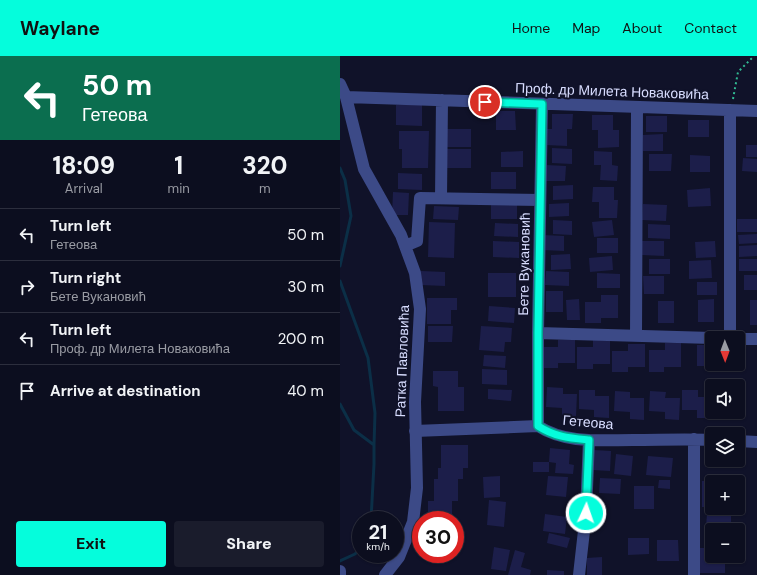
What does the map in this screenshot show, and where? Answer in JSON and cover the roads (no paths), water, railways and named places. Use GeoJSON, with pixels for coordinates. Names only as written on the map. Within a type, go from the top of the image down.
{"type":"FeatureCollection","features":[{"type":"Feature","properties":{"kind":"street","name":"Ратка Павловића"},"geometry":{"type":"LineString","coordinates":[[340,84],[346,97],[364,169],[401,235],[415,273],[420,309],[415,402],[417,488],[413,522],[399,557],[385,575]]}},
{"type":"Feature","properties":{"kind":"street","name":"Проф. др Милета Новаковића"},"geometry":{"type":"LineString","coordinates":[[346,97],[757,111]]}},
{"type":"Feature","properties":{"kind":"street"},"geometry":{"type":"LineString","coordinates":[[440,198],[442,100]]}},
{"type":"Feature","properties":{"kind":"street","name":"Бете Вукановић"},"geometry":{"type":"LineString","coordinates":[[538,426],[542,104]]}},
{"type":"Feature","properties":{"kind":"street"},"geometry":{"type":"LineString","coordinates":[[636,336],[637,108]]}},
{"type":"Feature","properties":{"kind":"street"},"geometry":{"type":"LineString","coordinates":[[730,110],[730,331]]}},
{"type":"Feature","properties":{"kind":"street"},"geometry":{"type":"LineString","coordinates":[[405,246],[417,241],[420,198],[540,200]]}},
{"type":"Feature","properties":{"kind":"street"},"geometry":{"type":"LineString","coordinates":[[538,333],[705,338]]}},
{"type":"Feature","properties":{"kind":"street"},"geometry":{"type":"LineString","coordinates":[[745,339],[757,339]]}},
{"type":"Feature","properties":{"kind":"street","name":"Гетеова"},"geometry":{"type":"LineString","coordinates":[[415,431],[538,426],[561,437],[589,440],[705,440]]}},
{"type":"Feature","properties":{"kind":"street"},"geometry":{"type":"LineString","coordinates":[[694,439],[694,575]]}},
{"type":"Feature","properties":{"kind":"street"},"geometry":{"type":"LineString","coordinates":[[579,575],[586,513],[589,440]]}},
{"type":"Feature","properties":{"kind":"street"},"geometry":{"type":"LineString","coordinates":[[745,441],[757,442]]}},
{"type":"Feature","properties":{"kind":"waterway"},"geometry":{"type":"LineString","coordinates":[[340,168],[345,180],[351,216],[340,266]]}},
{"type":"Feature","properties":{"kind":"waterway"},"geometry":{"type":"LineString","coordinates":[[340,281],[368,358],[375,413],[374,445]]}},
{"type":"Feature","properties":{"kind":"waterway"},"geometry":{"type":"LineString","coordinates":[[340,404],[354,430],[374,445],[371,511]]}},
{"type":"Feature","properties":{"kind":"waterway"},"geometry":{"type":"LineString","coordinates":[[340,561],[352,555]]}}]}
